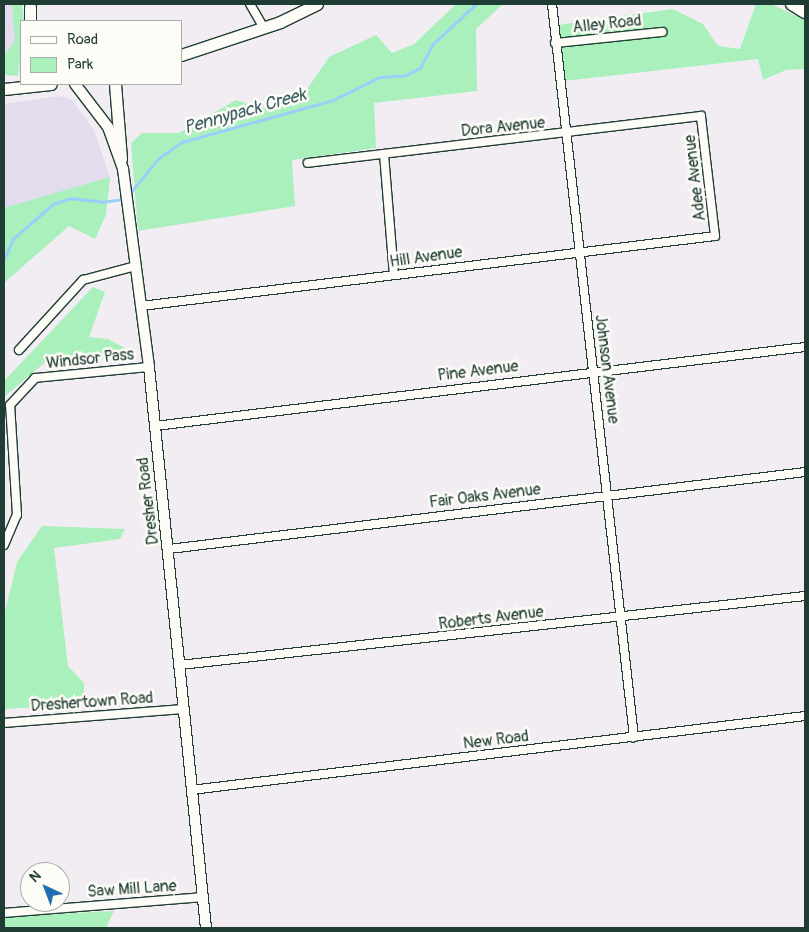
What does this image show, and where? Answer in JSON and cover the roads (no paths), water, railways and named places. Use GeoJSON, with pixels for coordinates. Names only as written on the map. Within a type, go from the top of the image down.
{"type":"FeatureCollection","features":[{"type":"Feature","properties":{"kind":"highway"},"geometry":{"type":"LineString","coordinates":[[792,4],[805,12]]}},
{"type":"Feature","properties":{"kind":"main road"},"geometry":{"type":"LineString","coordinates":[[182,56],[264,28],[318,4]]}},
{"type":"Feature","properties":{"kind":"main road"},"geometry":{"type":"LineString","coordinates":[[30,5],[30,20]]}},
{"type":"Feature","properties":{"kind":"main road"},"geometry":{"type":"LineString","coordinates":[[30,5],[37,20]]}},
{"type":"Feature","properties":{"kind":"main road"},"geometry":{"type":"LineString","coordinates":[[6,89],[20,82]]}},
{"type":"Feature","properties":{"kind":"main road"},"geometry":{"type":"LineString","coordinates":[[6,89],[42,85]]}},
{"type":"Feature","properties":{"kind":"main road","name":"Dresher Road"},"geometry":{"type":"LineString","coordinates":[[76,85],[108,127],[122,164],[149,367],[169,549],[182,709],[206,928]]}},
{"type":"Feature","properties":{"kind":"main road"},"geometry":{"type":"LineString","coordinates":[[115,85],[122,164]]}},
{"type":"Feature","properties":{"kind":"street"},"geometry":{"type":"LineString","coordinates":[[250,4],[264,28]]}},
{"type":"Feature","properties":{"kind":"street","name":"Johnson Avenue"},"geometry":{"type":"LineString","coordinates":[[552,4],[578,251],[609,494],[634,737]]}},
{"type":"Feature","properties":{"kind":"street","name":"Alley Road"},"geometry":{"type":"LineString","coordinates":[[555,43],[662,32]]}},
{"type":"Feature","properties":{"kind":"street","name":"Dora Avenue"},"geometry":{"type":"LineString","coordinates":[[308,163],[567,134],[701,116]]}},
{"type":"Feature","properties":{"kind":"street","name":"Adee Avenue"},"geometry":{"type":"LineString","coordinates":[[701,116],[715,236]]}},
{"type":"Feature","properties":{"kind":"street"},"geometry":{"type":"LineString","coordinates":[[384,154],[394,275]]}},
{"type":"Feature","properties":{"kind":"street","name":"Hill Avenue"},"geometry":{"type":"LineString","coordinates":[[141,306],[578,251],[715,236]]}},
{"type":"Feature","properties":{"kind":"street"},"geometry":{"type":"LineString","coordinates":[[19,350],[84,280],[136,266]]}},
{"type":"Feature","properties":{"kind":"street","name":"Pine Avenue"},"geometry":{"type":"LineString","coordinates":[[155,426],[594,370],[805,347]]}},
{"type":"Feature","properties":{"kind":"street","name":"Windsor Pass"},"geometry":{"type":"LineString","coordinates":[[4,545],[17,515],[10,405],[35,378],[149,367]]}},
{"type":"Feature","properties":{"kind":"street","name":"Fair Oaks Avenue"},"geometry":{"type":"LineString","coordinates":[[169,549],[609,494],[805,472]]}},
{"type":"Feature","properties":{"kind":"street","name":"Roberts Avenue"},"geometry":{"type":"LineString","coordinates":[[180,666],[805,596]]}},
{"type":"Feature","properties":{"kind":"street","name":"Dreshertown Road"},"geometry":{"type":"LineString","coordinates":[[4,723],[182,709]]}},
{"type":"Feature","properties":{"kind":"street","name":"New Road"},"geometry":{"type":"LineString","coordinates":[[191,790],[805,716]]}},
{"type":"Feature","properties":{"kind":"street","name":"Saw Mill Lane"},"geometry":{"type":"LineString","coordinates":[[4,913],[203,898]]}},
{"type":"Feature","properties":{"kind":"waterway","name":"Pennypack Creek"},"geometry":{"type":"LineString","coordinates":[[130,193],[159,158],[182,142],[333,100],[380,77],[406,75],[420,68],[433,44],[476,4]]}},
{"type":"Feature","properties":{"kind":"waterway","name":"Pennypack Creek"},"geometry":{"type":"LineString","coordinates":[[4,259],[13,239],[53,204],[71,198],[102,202],[124,199]]}}]}
